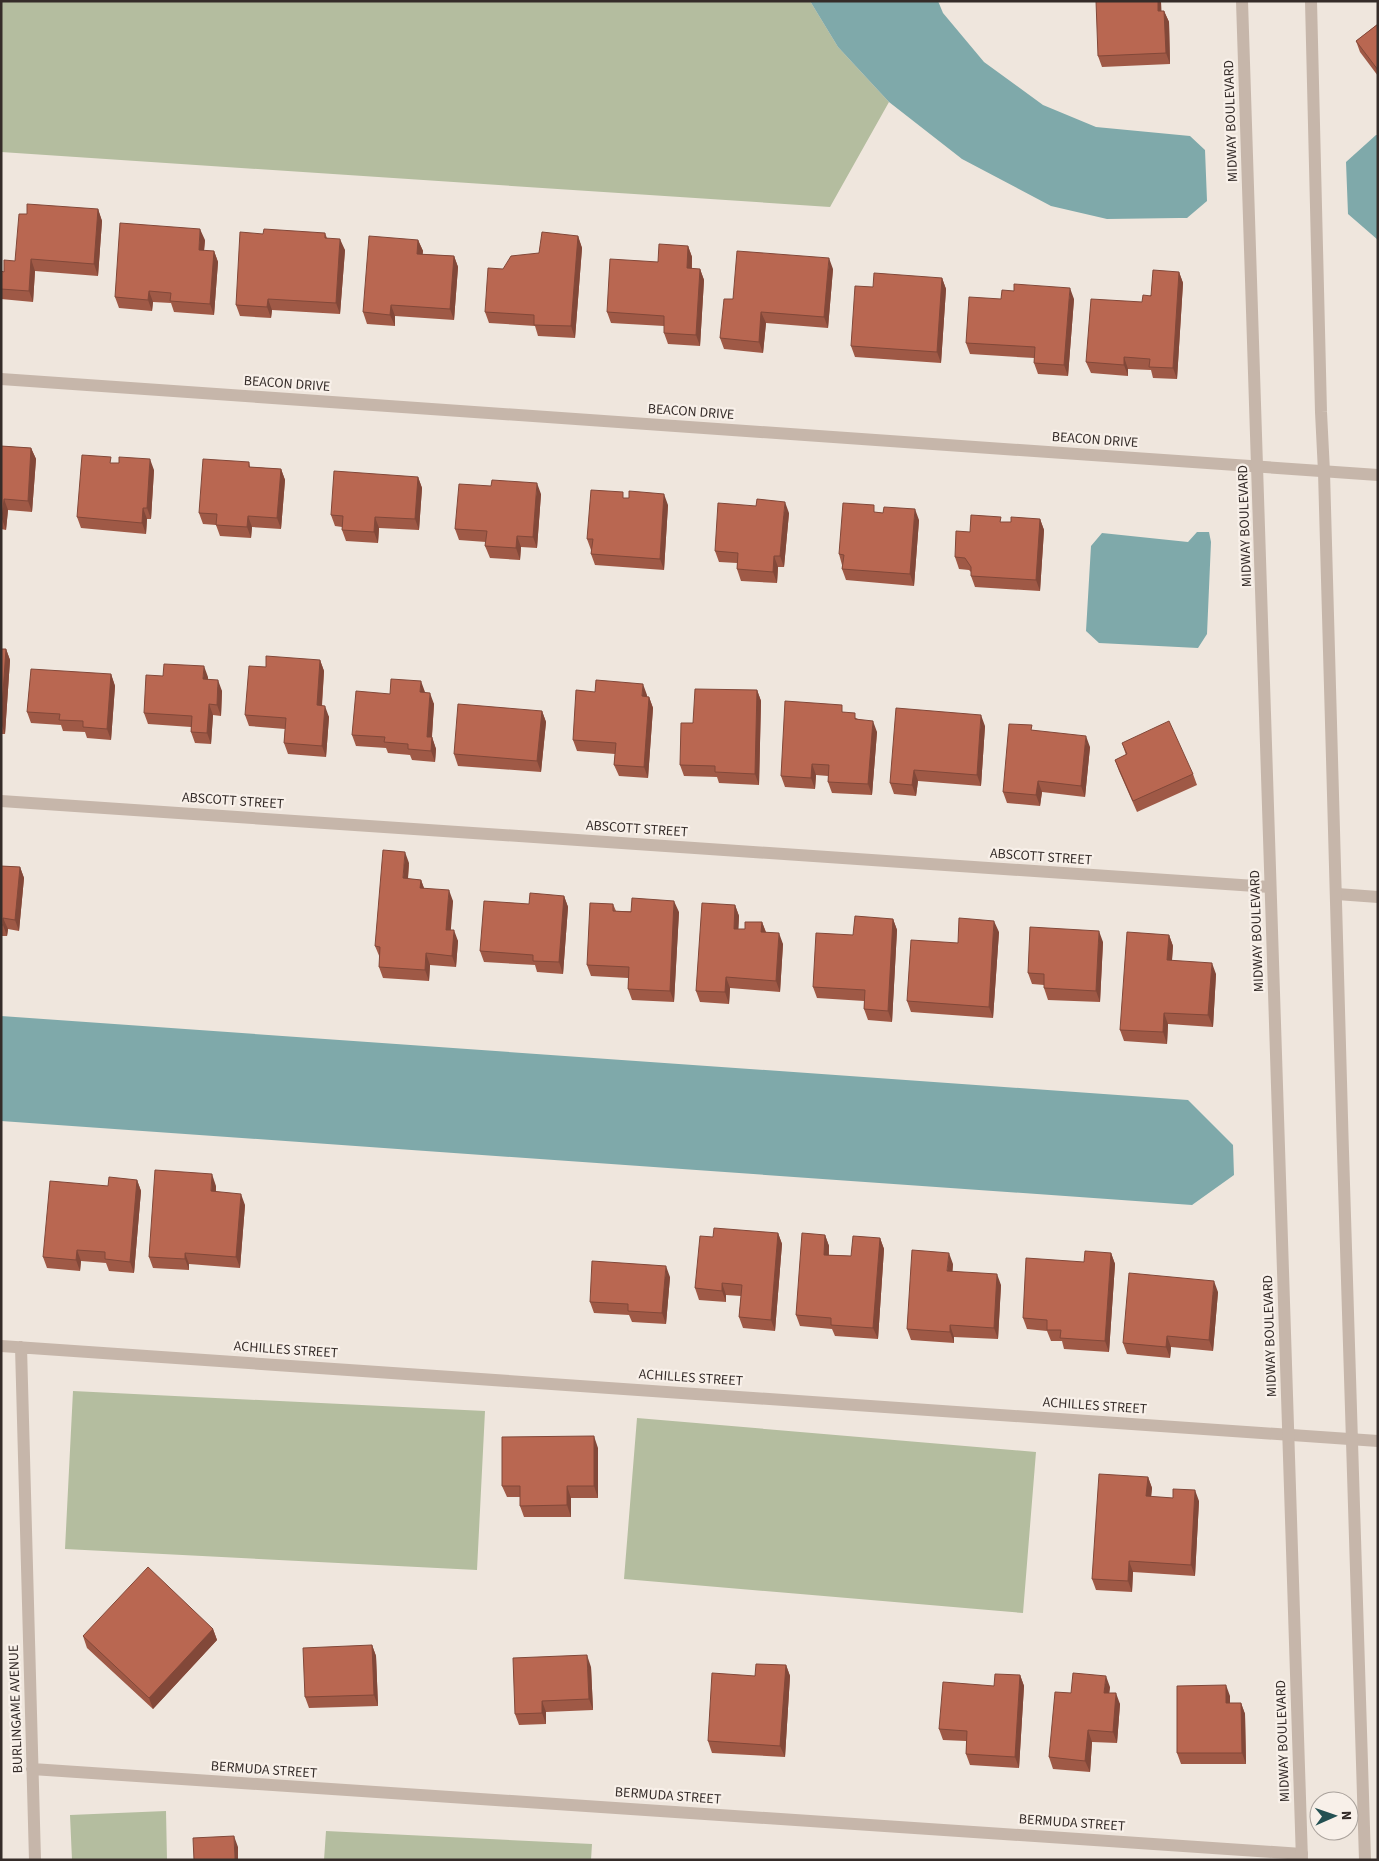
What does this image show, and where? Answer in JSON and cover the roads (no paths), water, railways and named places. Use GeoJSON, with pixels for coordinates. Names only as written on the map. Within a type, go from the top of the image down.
{"type":"FeatureCollection","features":[{"type":"Feature","properties":{"kind":"street","name":"MIDWAY BOULEVARD"},"geometry":{"type":"LineString","coordinates":[[1242,1],[1302,1857]]}},
{"type":"Feature","properties":{"kind":"street"},"geometry":{"type":"LineString","coordinates":[[1311,1],[1321,412],[1337,894],[1350,1439],[1365,1860]]}},
{"type":"Feature","properties":{"kind":"street","name":"BEACON DRIVE"},"geometry":{"type":"LineString","coordinates":[[1,380],[1378,475]]}},
{"type":"Feature","properties":{"kind":"street","name":"ABSCOTT STREET"},"geometry":{"type":"LineString","coordinates":[[1,800],[1270,888]]}},
{"type":"Feature","properties":{"kind":"street"},"geometry":{"type":"LineString","coordinates":[[1337,894],[1378,897]]}},
{"type":"Feature","properties":{"kind":"street","name":"ACHILLES STREET"},"geometry":{"type":"LineString","coordinates":[[1,1346],[1378,1441]]}},
{"type":"Feature","properties":{"kind":"street","name":"BURLINGAME AVENUE"},"geometry":{"type":"LineString","coordinates":[[21,1347],[35,1860]]}},
{"type":"Feature","properties":{"kind":"street","name":"BERMUDA STREET"},"geometry":{"type":"LineString","coordinates":[[32,1769],[1302,1857]]}},
{"type":"Feature","properties":{"kind":"water"},"geometry":{"type":"Polygon","coordinates":[[[810,1],[938,1],[943,13],[984,62],[1043,105],[1096,127],[1190,136],[1205,150],[1207,201],[1187,218],[1107,219],[1051,206],[962,159],[889,102],[838,47],[810,1]]]}},
{"type":"Feature","properties":{"kind":"water"},"geometry":{"type":"Polygon","coordinates":[[[1378,135],[1378,240],[1348,214],[1346,162],[1378,135]]]}},
{"type":"Feature","properties":{"kind":"water"},"geometry":{"type":"Polygon","coordinates":[[[1197,532],[1209,532],[1211,542],[1207,634],[1198,648],[1099,643],[1086,631],[1091,546],[1102,533],[1188,542],[1197,532]]]}},
{"type":"Feature","properties":{"kind":"water"},"geometry":{"type":"Polygon","coordinates":[[[1,1016],[1188,1100],[1233,1145],[1234,1175],[1192,1205],[1,1121],[1,1016]]]}}]}
